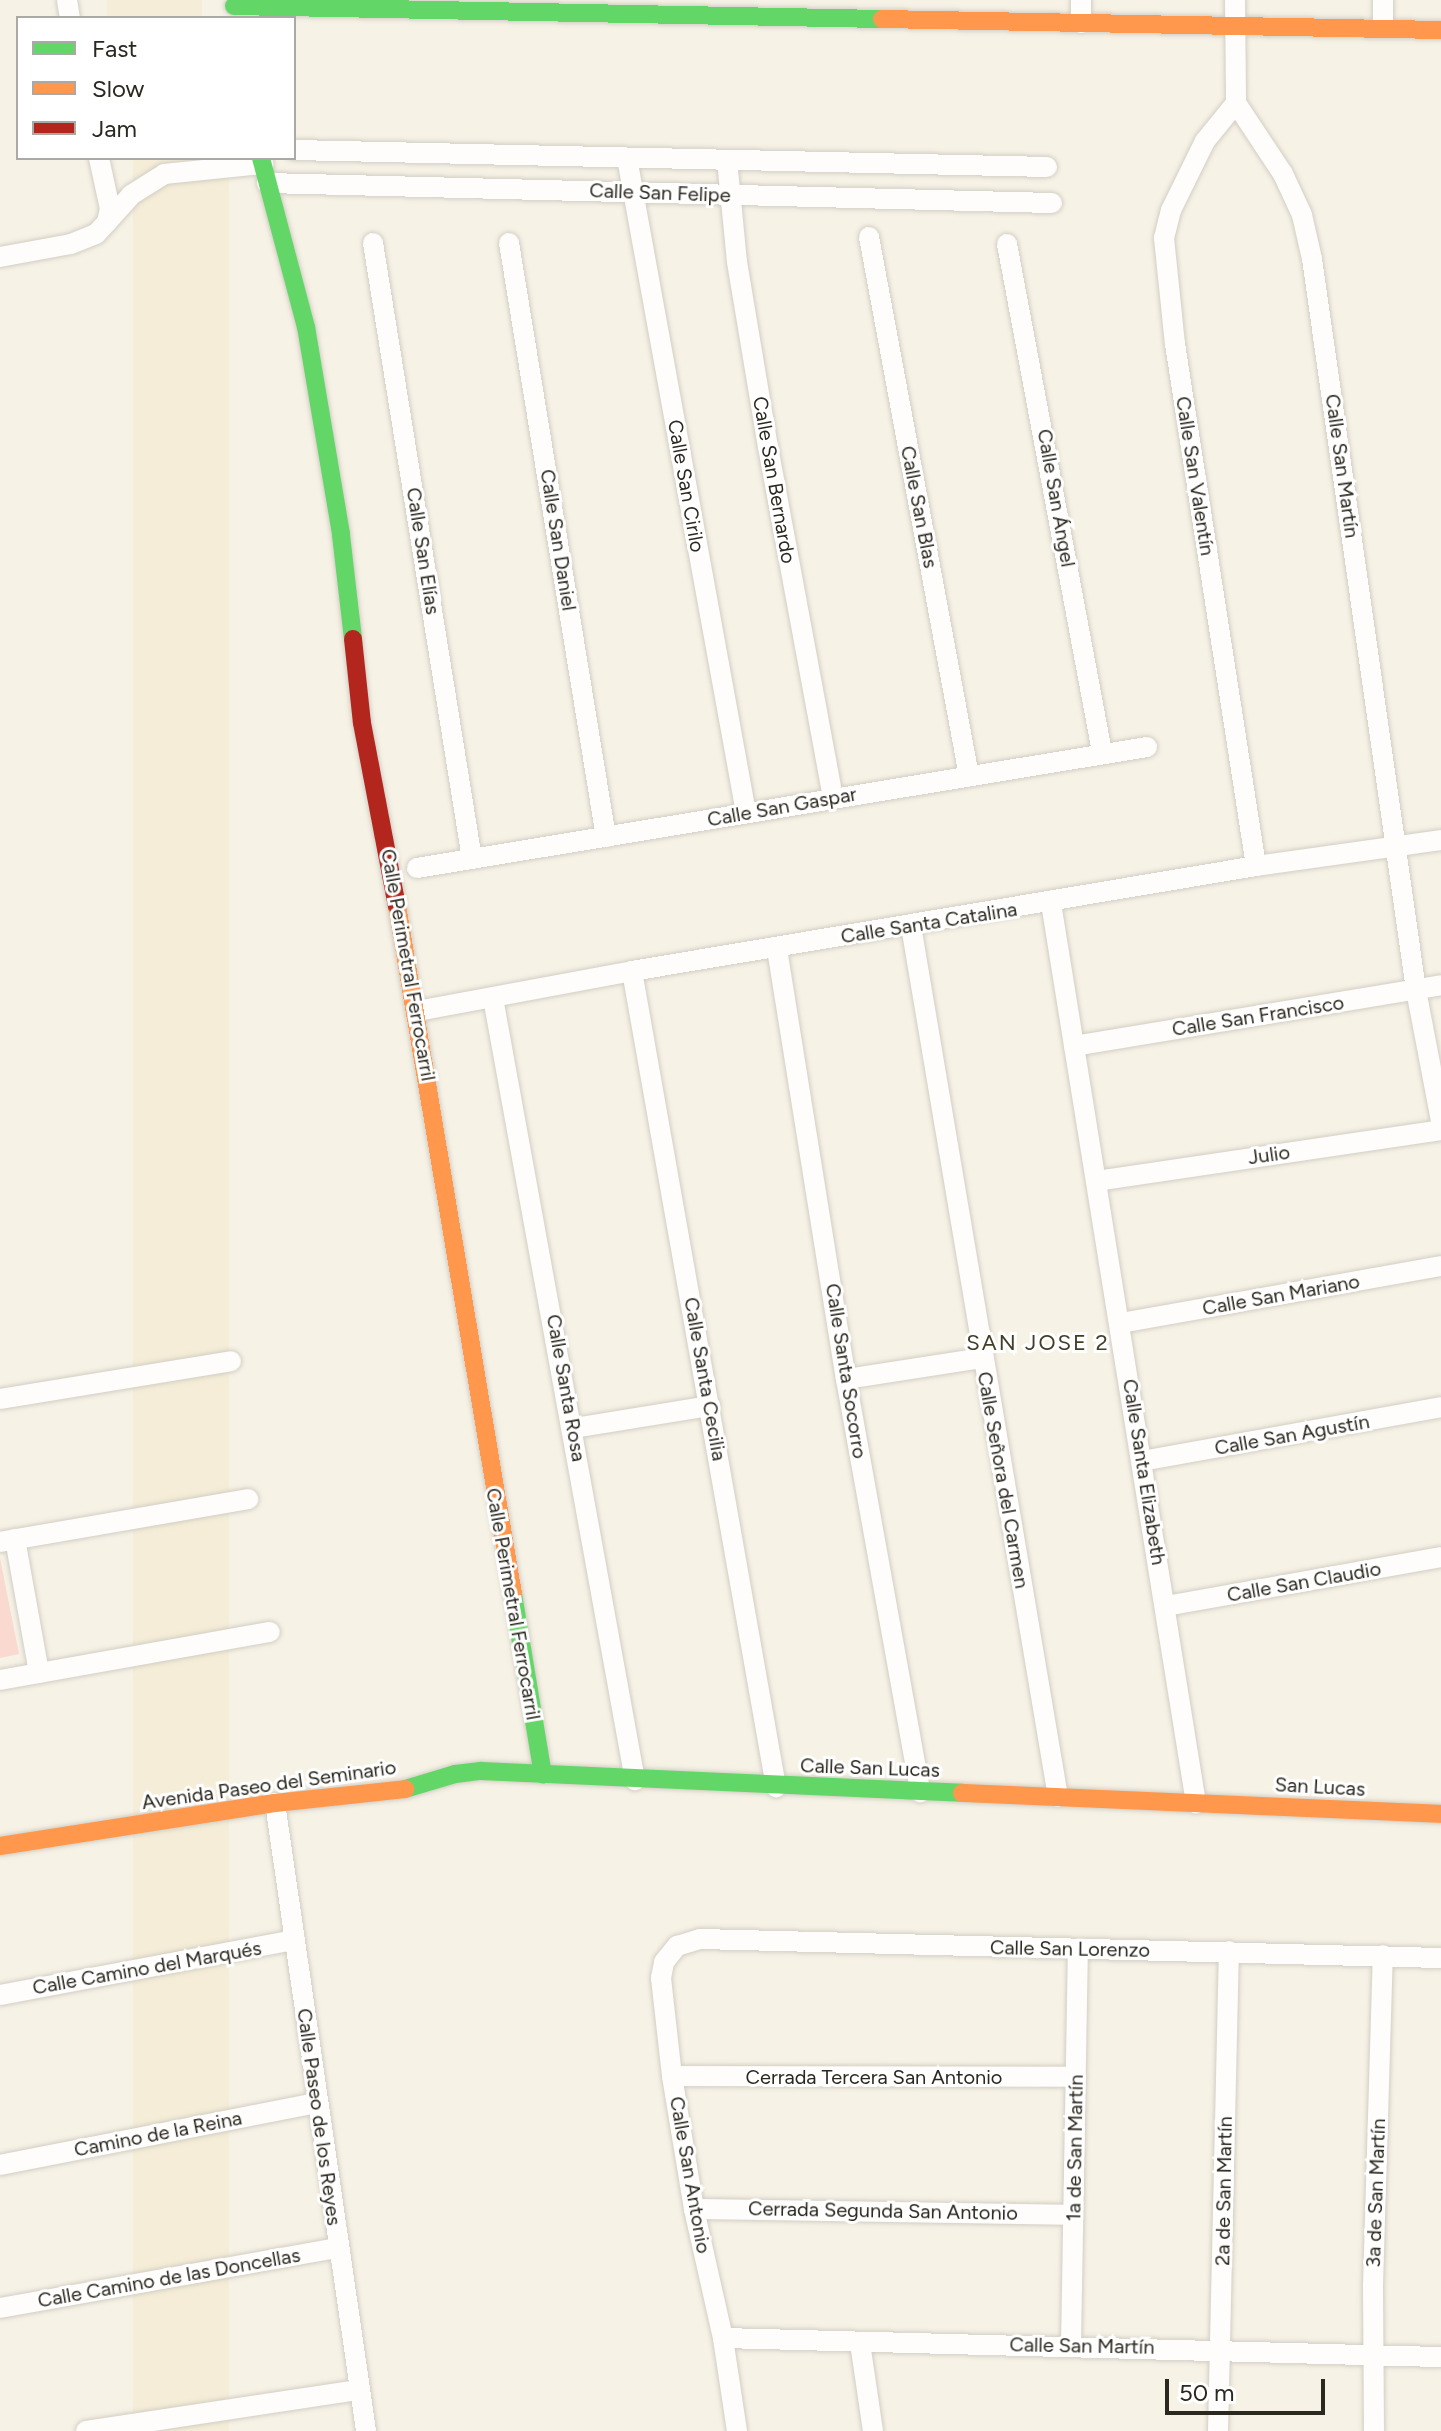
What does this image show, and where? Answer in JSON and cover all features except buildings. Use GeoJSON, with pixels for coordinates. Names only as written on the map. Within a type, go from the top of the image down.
{"type":"FeatureCollection","features":[{"type":"Feature","properties":{"kind":"street"},"geometry":{"type":"LineString","coordinates":[[1081,0],[1081,23]]}},
{"type":"Feature","properties":{"kind":"street"},"geometry":{"type":"LineString","coordinates":[[1235,0],[1236,103]]}},
{"type":"Feature","properties":{"kind":"street"},"geometry":{"type":"LineString","coordinates":[[1383,0],[1383,28]]}},
{"type":"Feature","properties":{"kind":"street"},"geometry":{"type":"LineString","coordinates":[[238,6],[374,4],[938,9],[1081,23],[1441,30]]}},
{"type":"Feature","properties":{"kind":"street","name":"Calle San Martín"},"geometry":{"type":"LineString","coordinates":[[1236,103],[1283,174],[1302,215],[1312,259],[1416,990],[1441,1121]]}},
{"type":"Feature","properties":{"kind":"street","name":"Calle San Valentín"},"geometry":{"type":"LineString","coordinates":[[1236,103],[1205,141],[1171,210],[1164,238],[1175,344],[1256,866]]}},
{"type":"Feature","properties":{"kind":"street","name":"Calle San Felipe"},"geometry":{"type":"LineString","coordinates":[[296,150],[1047,167]]}},
{"type":"Feature","properties":{"kind":"street","name":"Calle San Cirilo"},"geometry":{"type":"LineString","coordinates":[[627,158],[746,813]]}},
{"type":"Feature","properties":{"kind":"street"},"geometry":{"type":"LineString","coordinates":[[99,160],[109,216]]}},
{"type":"Feature","properties":{"kind":"street","name":"Calle San Bernardo"},"geometry":{"type":"LineString","coordinates":[[727,160],[729,195],[768,447],[833,798]]}},
{"type":"Feature","properties":{"kind":"street","name":"Calle San Felipe"},"geometry":{"type":"LineString","coordinates":[[0,257],[71,244],[96,234],[131,195],[164,174],[264,168],[633,192],[1052,203]]}},
{"type":"Feature","properties":{"kind":"street","name":"Calle Perimetral Ferrocarril"},"geometry":{"type":"LineString","coordinates":[[264,168],[306,327],[341,535],[362,723],[370,752],[417,1011],[543,1775]]}},
{"type":"Feature","properties":{"kind":"street","name":"Calle San Blas"},"geometry":{"type":"LineString","coordinates":[[869,237],[969,776]]}},
{"type":"Feature","properties":{"kind":"street","name":"Calle San Elías"},"geometry":{"type":"LineString","coordinates":[[373,243],[472,859]]}},
{"type":"Feature","properties":{"kind":"street","name":"Calle San Daniel"},"geometry":{"type":"LineString","coordinates":[[509,243],[606,837]]}},
{"type":"Feature","properties":{"kind":"street","name":"Calle San Ángel"},"geometry":{"type":"LineString","coordinates":[[1007,244],[1102,752]]}},
{"type":"Feature","properties":{"kind":"street","name":"Calle San Gaspar"},"geometry":{"type":"LineString","coordinates":[[417,868],[1102,752],[1147,747]]}},
{"type":"Feature","properties":{"kind":"street","name":"Calle Santa Catalina"},"geometry":{"type":"LineString","coordinates":[[417,1011],[632,971],[1051,903],[1256,866],[1441,840]]}},
{"type":"Feature","properties":{"kind":"street","name":"Calle Santa Elizabeth"},"geometry":{"type":"LineString","coordinates":[[1051,903],[1196,1803]]}},
{"type":"Feature","properties":{"kind":"street","name":"Calle Señora del Carmen"},"geometry":{"type":"LineString","coordinates":[[911,926],[1058,1797]]}},
{"type":"Feature","properties":{"kind":"street","name":"Calle Santa Socorro"},"geometry":{"type":"LineString","coordinates":[[777,949],[846,1379],[920,1792]]}},
{"type":"Feature","properties":{"kind":"street","name":"Calle Santa Cecilia"},"geometry":{"type":"LineString","coordinates":[[632,971],[776,1787]]}},
{"type":"Feature","properties":{"kind":"street","name":"Calle San Francisco"},"geometry":{"type":"LineString","coordinates":[[1074,1046],[1441,985]]}},
{"type":"Feature","properties":{"kind":"street","name":"Calle Santa Rosa"},"geometry":{"type":"LineString","coordinates":[[493,998],[574,1428],[635,1780]]}},
{"type":"Feature","properties":{"kind":"street","name":"Julio"},"geometry":{"type":"LineString","coordinates":[[1097,1181],[1441,1130]]}},
{"type":"Feature","properties":{"kind":"street","name":"Calle San Mariano"},"geometry":{"type":"LineString","coordinates":[[1121,1323],[1441,1266]]}},
{"type":"Feature","properties":{"kind":"street"},"geometry":{"type":"LineString","coordinates":[[846,1379],[982,1358]]}},
{"type":"Feature","properties":{"kind":"street"},"geometry":{"type":"LineString","coordinates":[[0,1399],[231,1361]]}},
{"type":"Feature","properties":{"kind":"street"},"geometry":{"type":"LineString","coordinates":[[574,1428],[710,1406]]}},
{"type":"Feature","properties":{"kind":"street","name":"Calle San Agustín"},"geometry":{"type":"LineString","coordinates":[[1142,1461],[1441,1407]]}},
{"type":"Feature","properties":{"kind":"street"},"geometry":{"type":"LineString","coordinates":[[39,1673],[7,1541],[248,1499]]}},
{"type":"Feature","properties":{"kind":"street","name":"Calle San Claudio"},"geometry":{"type":"LineString","coordinates":[[1166,1606],[1441,1557]]}},
{"type":"Feature","properties":{"kind":"street"},"geometry":{"type":"LineString","coordinates":[[0,1680],[270,1632]]}},
{"type":"Feature","properties":{"kind":"street","name":"Avenida Paseo del Seminario"},"geometry":{"type":"LineString","coordinates":[[0,1846],[275,1803],[413,1788],[455,1774],[481,1771],[543,1775]]}},
{"type":"Feature","properties":{"kind":"street","name":"Calle San Lucas"},"geometry":{"type":"LineString","coordinates":[[543,1775],[1196,1803]]}},
{"type":"Feature","properties":{"kind":"street","name":"Calle Paseo de los Reyes"},"geometry":{"type":"LineString","coordinates":[[275,1803],[357,2390],[366,2431]]}},
{"type":"Feature","properties":{"kind":"street","name":"San Lucas"},"geometry":{"type":"LineString","coordinates":[[1196,1803],[1441,1814]]}},
{"type":"Feature","properties":{"kind":"street","name":"Calle San Lorenzo"},"geometry":{"type":"LineString","coordinates":[[700,1939],[1441,1958]]}},
{"type":"Feature","properties":{"kind":"street","name":"Calle San Antonio"},"geometry":{"type":"LineString","coordinates":[[700,1939],[677,1946],[664,1962],[661,1978],[672,2076],[694,2209],[723,2338],[737,2431]]}},
{"type":"Feature","properties":{"kind":"street","name":"Calle Camino del Marqués"},"geometry":{"type":"LineString","coordinates":[[0,1995],[295,1940]]}},
{"type":"Feature","properties":{"kind":"street","name":"1a de San Martín"},"geometry":{"type":"LineString","coordinates":[[1071,2345],[1078,1951]]}},
{"type":"Feature","properties":{"kind":"street","name":"2a de San Martín"},"geometry":{"type":"LineString","coordinates":[[1218,2431],[1229,1951]]}},
{"type":"Feature","properties":{"kind":"street","name":"3a de San Martín"},"geometry":{"type":"LineString","coordinates":[[1374,2431],[1383,1955]]}},
{"type":"Feature","properties":{"kind":"street","name":"Cerrada Tercera San Antonio"},"geometry":{"type":"LineString","coordinates":[[672,2076],[1076,2077]]}},
{"type":"Feature","properties":{"kind":"street","name":"Camino de la Reina"},"geometry":{"type":"LineString","coordinates":[[0,2165],[316,2103]]}},
{"type":"Feature","properties":{"kind":"street","name":"Cerrada Segunda San Antonio"},"geometry":{"type":"LineString","coordinates":[[694,2209],[1073,2215]]}},
{"type":"Feature","properties":{"kind":"street","name":"Calle Camino de las Doncellas"},"geometry":{"type":"LineString","coordinates":[[0,2308],[337,2248]]}},
{"type":"Feature","properties":{"kind":"street","name":"Calle San Martín"},"geometry":{"type":"LineString","coordinates":[[723,2338],[1441,2357]]}},
{"type":"Feature","properties":{"kind":"street"},"geometry":{"type":"LineString","coordinates":[[860,2343],[873,2431]]}},
{"type":"Feature","properties":{"kind":"street"},"geometry":{"type":"LineString","coordinates":[[86,2431],[357,2390]]}},
{"type":"Feature","properties":{"kind":"shaded area"},"geometry":{"type":"Polygon","coordinates":[[[107,0],[202,0],[202,16],[107,16],[107,0]]]}},
{"type":"Feature","properties":{"kind":"shaded area"},"geometry":{"type":"Polygon","coordinates":[[[133,160],[229,160],[229,2431],[133,2431],[133,160]]]}},
{"type":"Feature","properties":{"kind":"shaded area"},"geometry":{"type":"Polygon","coordinates":[[[0,1558],[19,1654],[0,1658],[0,1558]]]}},
{"type":"Feature","properties":{"kind":"traffic: fast"},"geometry":{"type":"LineString","coordinates":[[234,6],[882,19]]}},
{"type":"Feature","properties":{"kind":"traffic: fast"},"geometry":{"type":"LineString","coordinates":[[262,160],[306,327],[341,535],[353,639]]}},
{"type":"Feature","properties":{"kind":"traffic: fast"},"geometry":{"type":"LineString","coordinates":[[513,1594],[543,1775]]}},
{"type":"Feature","properties":{"kind":"traffic: fast"},"geometry":{"type":"LineString","coordinates":[[405,1789],[455,1774],[481,1771],[962,1793]]}},
{"type":"Feature","properties":{"kind":"traffic: slow"},"geometry":{"type":"LineString","coordinates":[[882,19],[1441,30]]}},
{"type":"Feature","properties":{"kind":"traffic: slow"},"geometry":{"type":"LineString","coordinates":[[397,906],[513,1594]]}},
{"type":"Feature","properties":{"kind":"traffic: slow"},"geometry":{"type":"LineString","coordinates":[[0,1846],[275,1803],[405,1789]]}},
{"type":"Feature","properties":{"kind":"traffic: slow"},"geometry":{"type":"LineString","coordinates":[[962,1793],[1441,1814]]}},
{"type":"Feature","properties":{"kind":"traffic: jam"},"geometry":{"type":"LineString","coordinates":[[353,639],[362,723],[397,906]]}},
{"type":"Feature","properties":{"kind":"district","name":"SAN JOSE 2"},"geometry":{"type":"Point","coordinates":[1038,1343]}}]}
